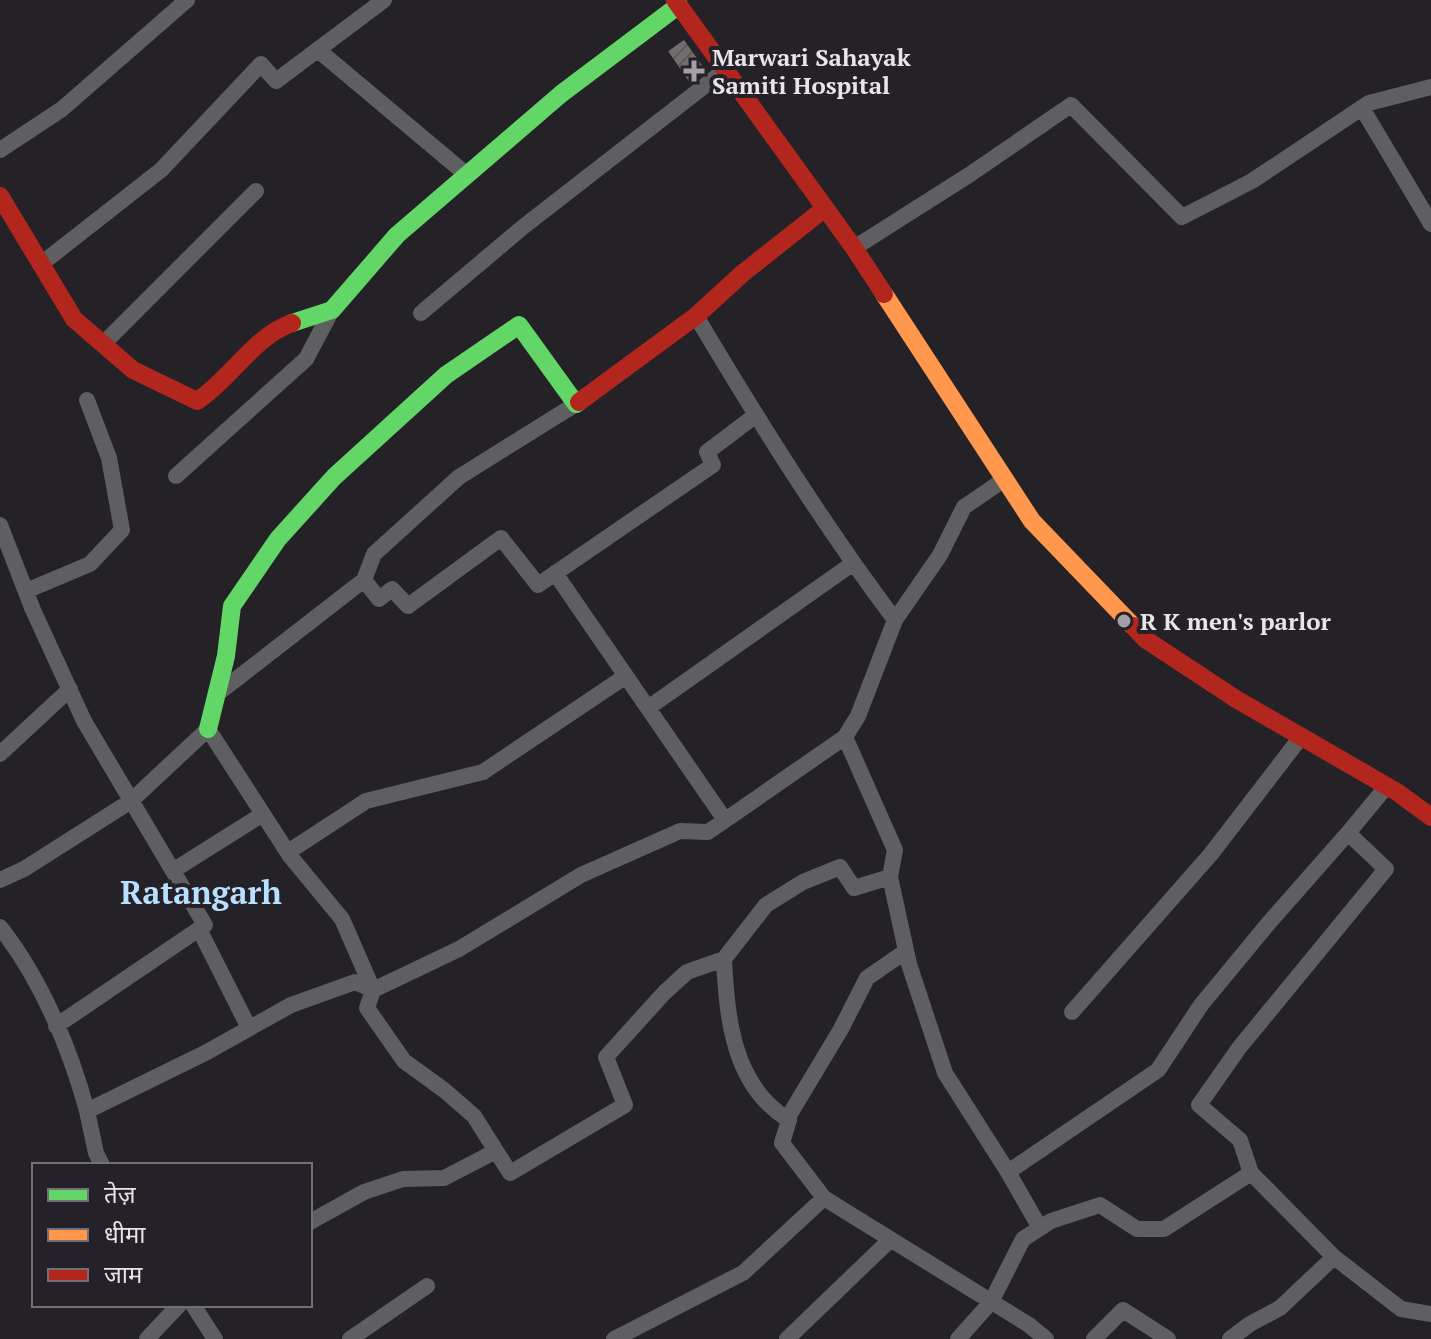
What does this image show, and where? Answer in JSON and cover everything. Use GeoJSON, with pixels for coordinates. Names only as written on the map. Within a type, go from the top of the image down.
{"type":"FeatureCollection","features":[{"type":"Feature","properties":{"kind":"street"},"geometry":{"type":"LineString","coordinates":[[0,150],[62,109],[187,0]]}},
{"type":"Feature","properties":{"kind":"street"},"geometry":{"type":"LineString","coordinates":[[41,264],[161,170],[261,64],[276,81],[384,0]]}},
{"type":"Feature","properties":{"kind":"street"},"geometry":{"type":"LineString","coordinates":[[176,476],[306,359],[332,310],[397,235],[561,94],[677,2],[854,248],[1032,521],[1145,639],[1236,699],[1387,786],[1431,817]]}},
{"type":"Feature","properties":{"kind":"street"},"geometry":{"type":"LineString","coordinates":[[318,50],[467,175]]}},
{"type":"Feature","properties":{"kind":"street"},"geometry":{"type":"LineString","coordinates":[[421,313],[523,227],[725,70]]}},
{"type":"Feature","properties":{"kind":"street"},"geometry":{"type":"LineString","coordinates":[[854,248],[1071,105],[1182,217],[1252,181],[1369,103],[1431,87]]}},
{"type":"Feature","properties":{"kind":"street"},"geometry":{"type":"LineString","coordinates":[[1362,108],[1431,224]]}},
{"type":"Feature","properties":{"kind":"street"},"geometry":{"type":"LineString","coordinates":[[103,344],[256,191]]}},
{"type":"Feature","properties":{"kind":"street"},"geometry":{"type":"LineString","coordinates":[[0,196],[74,319],[133,370],[197,401],[216,389],[275,329],[332,310]]}},
{"type":"Feature","properties":{"kind":"street"},"geometry":{"type":"LineString","coordinates":[[217,694],[364,580],[374,554],[459,477],[576,404],[696,316],[743,273],[824,209]]}},
{"type":"Feature","properties":{"kind":"street"},"geometry":{"type":"LineString","coordinates":[[696,316],[852,564],[895,620]]}},
{"type":"Feature","properties":{"kind":"street"},"geometry":{"type":"LineString","coordinates":[[0,880],[24,869],[131,801],[208,729],[226,656],[232,606],[278,539],[334,477],[446,375],[519,325],[576,404]]}},
{"type":"Feature","properties":{"kind":"street"},"geometry":{"type":"LineString","coordinates":[[26,591],[90,564],[122,530],[109,458],[87,400]]}},
{"type":"Feature","properties":{"kind":"street"},"geometry":{"type":"LineString","coordinates":[[364,580],[379,599],[392,589],[408,606],[501,538],[538,585],[713,465],[707,452],[756,415]]}},
{"type":"Feature","properties":{"kind":"street"},"geometry":{"type":"LineString","coordinates":[[87,1111],[207,1052],[291,1005],[355,982],[373,990],[459,949],[581,875],[680,831],[708,832],[845,737],[858,716],[895,620],[940,555],[964,507],[1005,479]]}},
{"type":"Feature","properties":{"kind":"street"},"geometry":{"type":"LineString","coordinates":[[0,525],[84,721],[205,925],[56,1026]]}},
{"type":"Feature","properties":{"kind":"street"},"geometry":{"type":"LineString","coordinates":[[648,708],[852,564]]}},
{"type":"Feature","properties":{"kind":"street"},"geometry":{"type":"LineString","coordinates":[[555,573],[725,820]]}},
{"type":"Feature","properties":{"kind":"street"},"geometry":{"type":"LineString","coordinates":[[288,852],[366,801],[483,772],[626,676]]}},
{"type":"Feature","properties":{"kind":"street"},"geometry":{"type":"LineString","coordinates":[[0,754],[70,689]]}},
{"type":"Feature","properties":{"kind":"street"},"geometry":{"type":"LineString","coordinates":[[208,729],[288,852],[342,919],[373,990],[367,1008],[404,1061],[474,1116],[510,1173],[625,1105],[606,1057],[687,972],[724,959],[766,905],[803,882],[840,867],[854,888],[890,877]]}},
{"type":"Feature","properties":{"kind":"street"},"geometry":{"type":"LineString","coordinates":[[845,737],[895,850],[890,877],[906,951],[945,1073],[1040,1228]]}},
{"type":"Feature","properties":{"kind":"street"},"geometry":{"type":"LineString","coordinates":[[1072,1012],[1211,854],[1301,737]]}},
{"type":"Feature","properties":{"kind":"street"},"geometry":{"type":"LineString","coordinates":[[1008,1172],[1158,1070],[1201,1005],[1387,786]]}},
{"type":"Feature","properties":{"kind":"street"},"geometry":{"type":"LineString","coordinates":[[174,870],[263,814]]}},
{"type":"Feature","properties":{"kind":"street"},"geometry":{"type":"LineString","coordinates":[[1348,833],[1386,869],[1247,1037],[1199,1105],[1240,1140],[1251,1173],[1334,1257],[1401,1309],[1431,1314]]}},
{"type":"Feature","properties":{"kind":"street"},"geometry":{"type":"LineString","coordinates":[[0,927],[14,945],[56,1026],[78,1077],[101,1163]]}},
{"type":"Feature","properties":{"kind":"street"},"geometry":{"type":"LineString","coordinates":[[199,929],[249,1028]]}},
{"type":"Feature","properties":{"kind":"street"},"geometry":{"type":"LineString","coordinates":[[906,951],[867,978],[841,1029],[787,1119],[782,1143],[824,1198],[1029,1325],[1046,1339]]}},
{"type":"Feature","properties":{"kind":"street"},"geometry":{"type":"LineString","coordinates":[[724,959],[731,1034],[752,1086],[774,1111],[787,1119]]}},
{"type":"Feature","properties":{"kind":"street"},"geometry":{"type":"LineString","coordinates":[[312,1221],[364,1192],[403,1179],[444,1178],[496,1151]]}},
{"type":"Feature","properties":{"kind":"street"},"geometry":{"type":"LineString","coordinates":[[958,1339],[991,1302],[1023,1239],[1051,1221],[1100,1205],[1137,1229],[1164,1229],[1251,1173]]}},
{"type":"Feature","properties":{"kind":"street"},"geometry":{"type":"LineString","coordinates":[[614,1339],[743,1273],[824,1198]]}},
{"type":"Feature","properties":{"kind":"street"},"geometry":{"type":"LineString","coordinates":[[787,1339],[890,1240]]}},
{"type":"Feature","properties":{"kind":"street"},"geometry":{"type":"LineString","coordinates":[[1230,1339],[1280,1308],[1334,1257]]}},
{"type":"Feature","properties":{"kind":"street"},"geometry":{"type":"LineString","coordinates":[[350,1339],[427,1286]]}},
{"type":"Feature","properties":{"kind":"street"},"geometry":{"type":"LineString","coordinates":[[147,1339],[177,1307]]}},
{"type":"Feature","properties":{"kind":"street"},"geometry":{"type":"LineString","coordinates":[[194,1307],[215,1339]]}},
{"type":"Feature","properties":{"kind":"street"},"geometry":{"type":"LineString","coordinates":[[1094,1339],[1123,1310],[1168,1339]]}},
{"type":"Feature","properties":{"kind":"building"},"geometry":{"type":"Polygon","coordinates":[[[684,40],[706,71],[690,83],[668,51],[684,40]]]}},
{"type":"Feature","properties":{"kind":"traffic: fast"},"geometry":{"type":"LineString","coordinates":[[292,323],[332,310],[397,235],[561,94],[679,5]]}},
{"type":"Feature","properties":{"kind":"traffic: fast"},"geometry":{"type":"LineString","coordinates":[[208,729],[226,656],[232,606],[278,539],[334,477],[446,375],[519,325],[576,404],[579,402]]}},
{"type":"Feature","properties":{"kind":"traffic: slow"},"geometry":{"type":"LineString","coordinates":[[884,294],[1032,521],[1133,626]]}},
{"type":"Feature","properties":{"kind":"traffic: jam"},"geometry":{"type":"LineString","coordinates":[[675,0],[884,294]]}},
{"type":"Feature","properties":{"kind":"traffic: jam"},"geometry":{"type":"LineString","coordinates":[[0,196],[74,319],[133,370],[197,401],[266,338],[292,323]]}},
{"type":"Feature","properties":{"kind":"traffic: jam"},"geometry":{"type":"LineString","coordinates":[[579,402],[696,316],[743,273],[824,209]]}},
{"type":"Feature","properties":{"kind":"traffic: jam"},"geometry":{"type":"LineString","coordinates":[[1133,626],[1145,639],[1236,699],[1397,792],[1431,817]]}},
{"type":"Feature","properties":{"kind":"place","name":"Marwari Sahayak Samiti Hospital"},"geometry":{"type":"Point","coordinates":[694,71]}},
{"type":"Feature","properties":{"kind":"place","name":"R K men's parlor"},"geometry":{"type":"Point","coordinates":[1124,621]}},
{"type":"Feature","properties":{"kind":"district","name":"Ratangarh"},"geometry":{"type":"Point","coordinates":[201,892]}}]}
